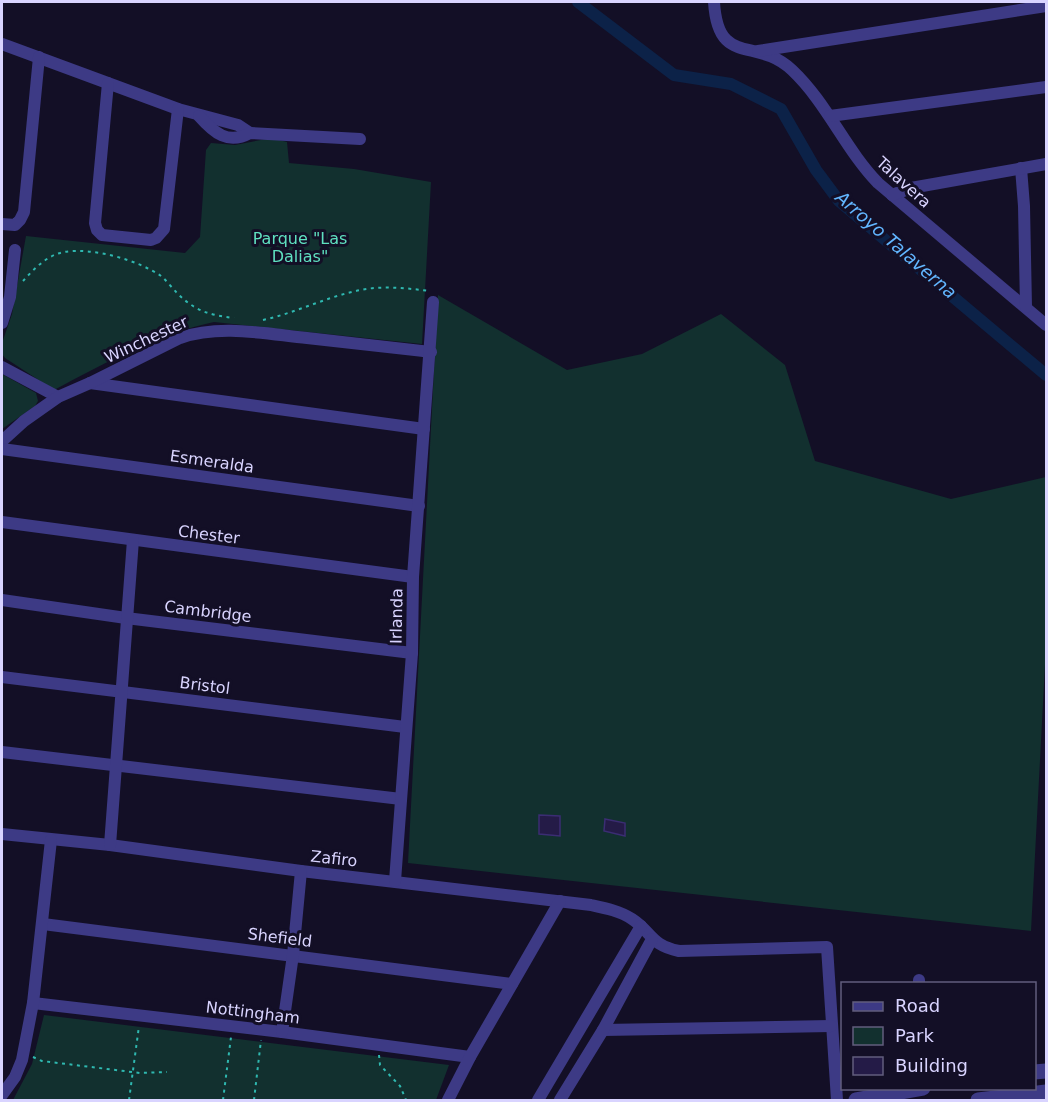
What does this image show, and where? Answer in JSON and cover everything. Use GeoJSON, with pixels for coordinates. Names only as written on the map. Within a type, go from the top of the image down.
{"type":"FeatureCollection","features":[{"type":"Feature","properties":{"kind":"street","name":"Talavera"},"geometry":{"type":"LineString","coordinates":[[714,2],[718,30],[726,41],[739,48],[757,51],[778,59],[792,70],[830,116],[861,165],[892,195],[1047,325]]}},
{"type":"Feature","properties":{"kind":"street"},"geometry":{"type":"LineString","coordinates":[[757,51],[1047,6]]}},
{"type":"Feature","properties":{"kind":"street"},"geometry":{"type":"LineString","coordinates":[[2,44],[178,109],[237,125],[250,134],[360,139]]}},
{"type":"Feature","properties":{"kind":"street"},"geometry":{"type":"LineString","coordinates":[[2,224],[15,225],[24,212],[39,57]]}},
{"type":"Feature","properties":{"kind":"street"},"geometry":{"type":"LineString","coordinates":[[108,83],[95,223],[102,235],[151,240],[164,229],[178,109]]}},
{"type":"Feature","properties":{"kind":"street"},"geometry":{"type":"LineString","coordinates":[[830,116],[1047,87]]}},
{"type":"Feature","properties":{"kind":"street"},"geometry":{"type":"LineString","coordinates":[[892,195],[911,188],[1047,164]]}},
{"type":"Feature","properties":{"kind":"street"},"geometry":{"type":"LineString","coordinates":[[1021,168],[1026,307]]}},
{"type":"Feature","properties":{"kind":"street"},"geometry":{"type":"LineString","coordinates":[[2,323],[10,297],[7,273],[15,250]]}},
{"type":"Feature","properties":{"kind":"street","name":"Irlanda"},"geometry":{"type":"LineString","coordinates":[[395,881],[412,653],[413,577],[434,302]]}},
{"type":"Feature","properties":{"kind":"street","name":"Winchester"},"geometry":{"type":"LineString","coordinates":[[2,441],[24,421],[58,397],[180,338],[205,331],[246,331],[431,352]]}},
{"type":"Feature","properties":{"kind":"street"},"geometry":{"type":"LineString","coordinates":[[2,367],[58,397]]}},
{"type":"Feature","properties":{"kind":"street"},"geometry":{"type":"LineString","coordinates":[[90,383],[424,429]]}},
{"type":"Feature","properties":{"kind":"street","name":"Esmeralda"},"geometry":{"type":"LineString","coordinates":[[2,449],[419,506]]}},
{"type":"Feature","properties":{"kind":"street","name":"Chester"},"geometry":{"type":"LineString","coordinates":[[2,522],[413,577]]}},
{"type":"Feature","properties":{"kind":"street"},"geometry":{"type":"LineString","coordinates":[[110,845],[133,540]]}},
{"type":"Feature","properties":{"kind":"street","name":"Cambridge"},"geometry":{"type":"LineString","coordinates":[[2,600],[126,618],[412,653]]}},
{"type":"Feature","properties":{"kind":"street","name":"Bristol"},"geometry":{"type":"LineString","coordinates":[[2,677],[405,727]]}},
{"type":"Feature","properties":{"kind":"street"},"geometry":{"type":"LineString","coordinates":[[2,752],[401,799]]}},
{"type":"Feature","properties":{"kind":"street","name":"Zafiro"},"geometry":{"type":"LineString","coordinates":[[2,834],[110,845],[301,871],[560,901],[612,910],[631,918],[652,939]]}},
{"type":"Feature","properties":{"kind":"street"},"geometry":{"type":"LineString","coordinates":[[2,1095],[15,1077],[22,1060],[33,1003],[51,840]]}},
{"type":"Feature","properties":{"kind":"street"},"geometry":{"type":"LineString","coordinates":[[282,1032],[293,955],[301,871]]}},
{"type":"Feature","properties":{"kind":"street"},"geometry":{"type":"LineString","coordinates":[[448,1101],[470,1057],[560,901]]}},
{"type":"Feature","properties":{"kind":"street","name":"Shefield"},"geometry":{"type":"LineString","coordinates":[[43,924],[512,984]]}},
{"type":"Feature","properties":{"kind":"street"},"geometry":{"type":"LineString","coordinates":[[538,1101],[641,926]]}},
{"type":"Feature","properties":{"kind":"street"},"geometry":{"type":"LineString","coordinates":[[560,1101],[603,1030],[652,939],[670,949],[679,951],[826,947],[837,1101]]}},
{"type":"Feature","properties":{"kind":"street","name":"Nottingham"},"geometry":{"type":"LineString","coordinates":[[33,1003],[470,1057]]}},
{"type":"Feature","properties":{"kind":"street"},"geometry":{"type":"LineString","coordinates":[[603,1030],[831,1026]]}},
{"type":"Feature","properties":{"kind":"street"},"geometry":{"type":"LineString","coordinates":[[978,1101],[1040,1095],[1040,1072]]}},
{"type":"Feature","properties":{"kind":"street"},"geometry":{"type":"LineString","coordinates":[[856,1101],[917,1090]]}},
{"type":"Feature","properties":{"kind":"path"},"geometry":{"type":"LineString","coordinates":[[10,297],[36,266],[56,254],[78,251],[115,256],[163,277],[187,303],[208,315],[243,320]]}},
{"type":"Feature","properties":{"kind":"path"},"geometry":{"type":"LineString","coordinates":[[255,321],[278,316],[335,297],[385,287],[430,291],[434,302]]}},
{"type":"Feature","properties":{"kind":"path"},"geometry":{"type":"LineString","coordinates":[[129,1101],[140,1023]]}},
{"type":"Feature","properties":{"kind":"path"},"geometry":{"type":"LineString","coordinates":[[223,1101],[232,1035]]}},
{"type":"Feature","properties":{"kind":"path"},"geometry":{"type":"LineString","coordinates":[[254,1101],[262,1038]]}},
{"type":"Feature","properties":{"kind":"path"},"geometry":{"type":"LineString","coordinates":[[379,1052],[380,1065],[400,1086],[406,1100]]}},
{"type":"Feature","properties":{"kind":"path"},"geometry":{"type":"LineString","coordinates":[[30,1064],[30,1056],[42,1061],[132,1072],[167,1072]]}},
{"type":"Feature","properties":{"kind":"path"},"geometry":{"type":"LineString","coordinates":[[395,1101],[418,1101]]}},
{"type":"Feature","properties":{"kind":"green space","name":"Parque \"Las Dalias\""},"geometry":{"type":"Polygon","coordinates":[[[271,138],[287,142],[289,163],[354,169],[431,182],[422,344],[214,322],[152,342],[54,390],[5,358],[2,354],[2,343],[12,314],[26,236],[185,253],[200,237],[206,150],[211,143],[235,145],[271,138]]]}},
{"type":"Feature","properties":{"kind":"green space"},"geometry":{"type":"Polygon","coordinates":[[[438,295],[567,370],[642,354],[721,314],[785,365],[815,461],[951,499],[1046,477],[1046,646],[1031,931],[408,863],[438,295]]]}},
{"type":"Feature","properties":{"kind":"green space"},"geometry":{"type":"Polygon","coordinates":[[[2,374],[36,393],[38,401],[35,406],[2,429],[2,374]]]}},
{"type":"Feature","properties":{"kind":"green space"},"geometry":{"type":"Polygon","coordinates":[[[44,1015],[449,1065],[436,1100],[13,1100],[32,1064],[44,1015]]]}},
{"type":"Feature","properties":{"kind":"building"},"geometry":{"type":"Polygon","coordinates":[[[539,815],[560,816],[560,836],[539,834],[539,815]]]}},
{"type":"Feature","properties":{"kind":"building"},"geometry":{"type":"Polygon","coordinates":[[[605,819],[625,823],[625,836],[604,831],[605,819]]]}},
{"type":"Feature","properties":{"kind":"waterway","name":"Arroyo Talaverna"},"geometry":{"type":"LineString","coordinates":[[578,2],[674,75],[731,84],[781,109],[816,170],[839,201],[1046,375]]}}]}
